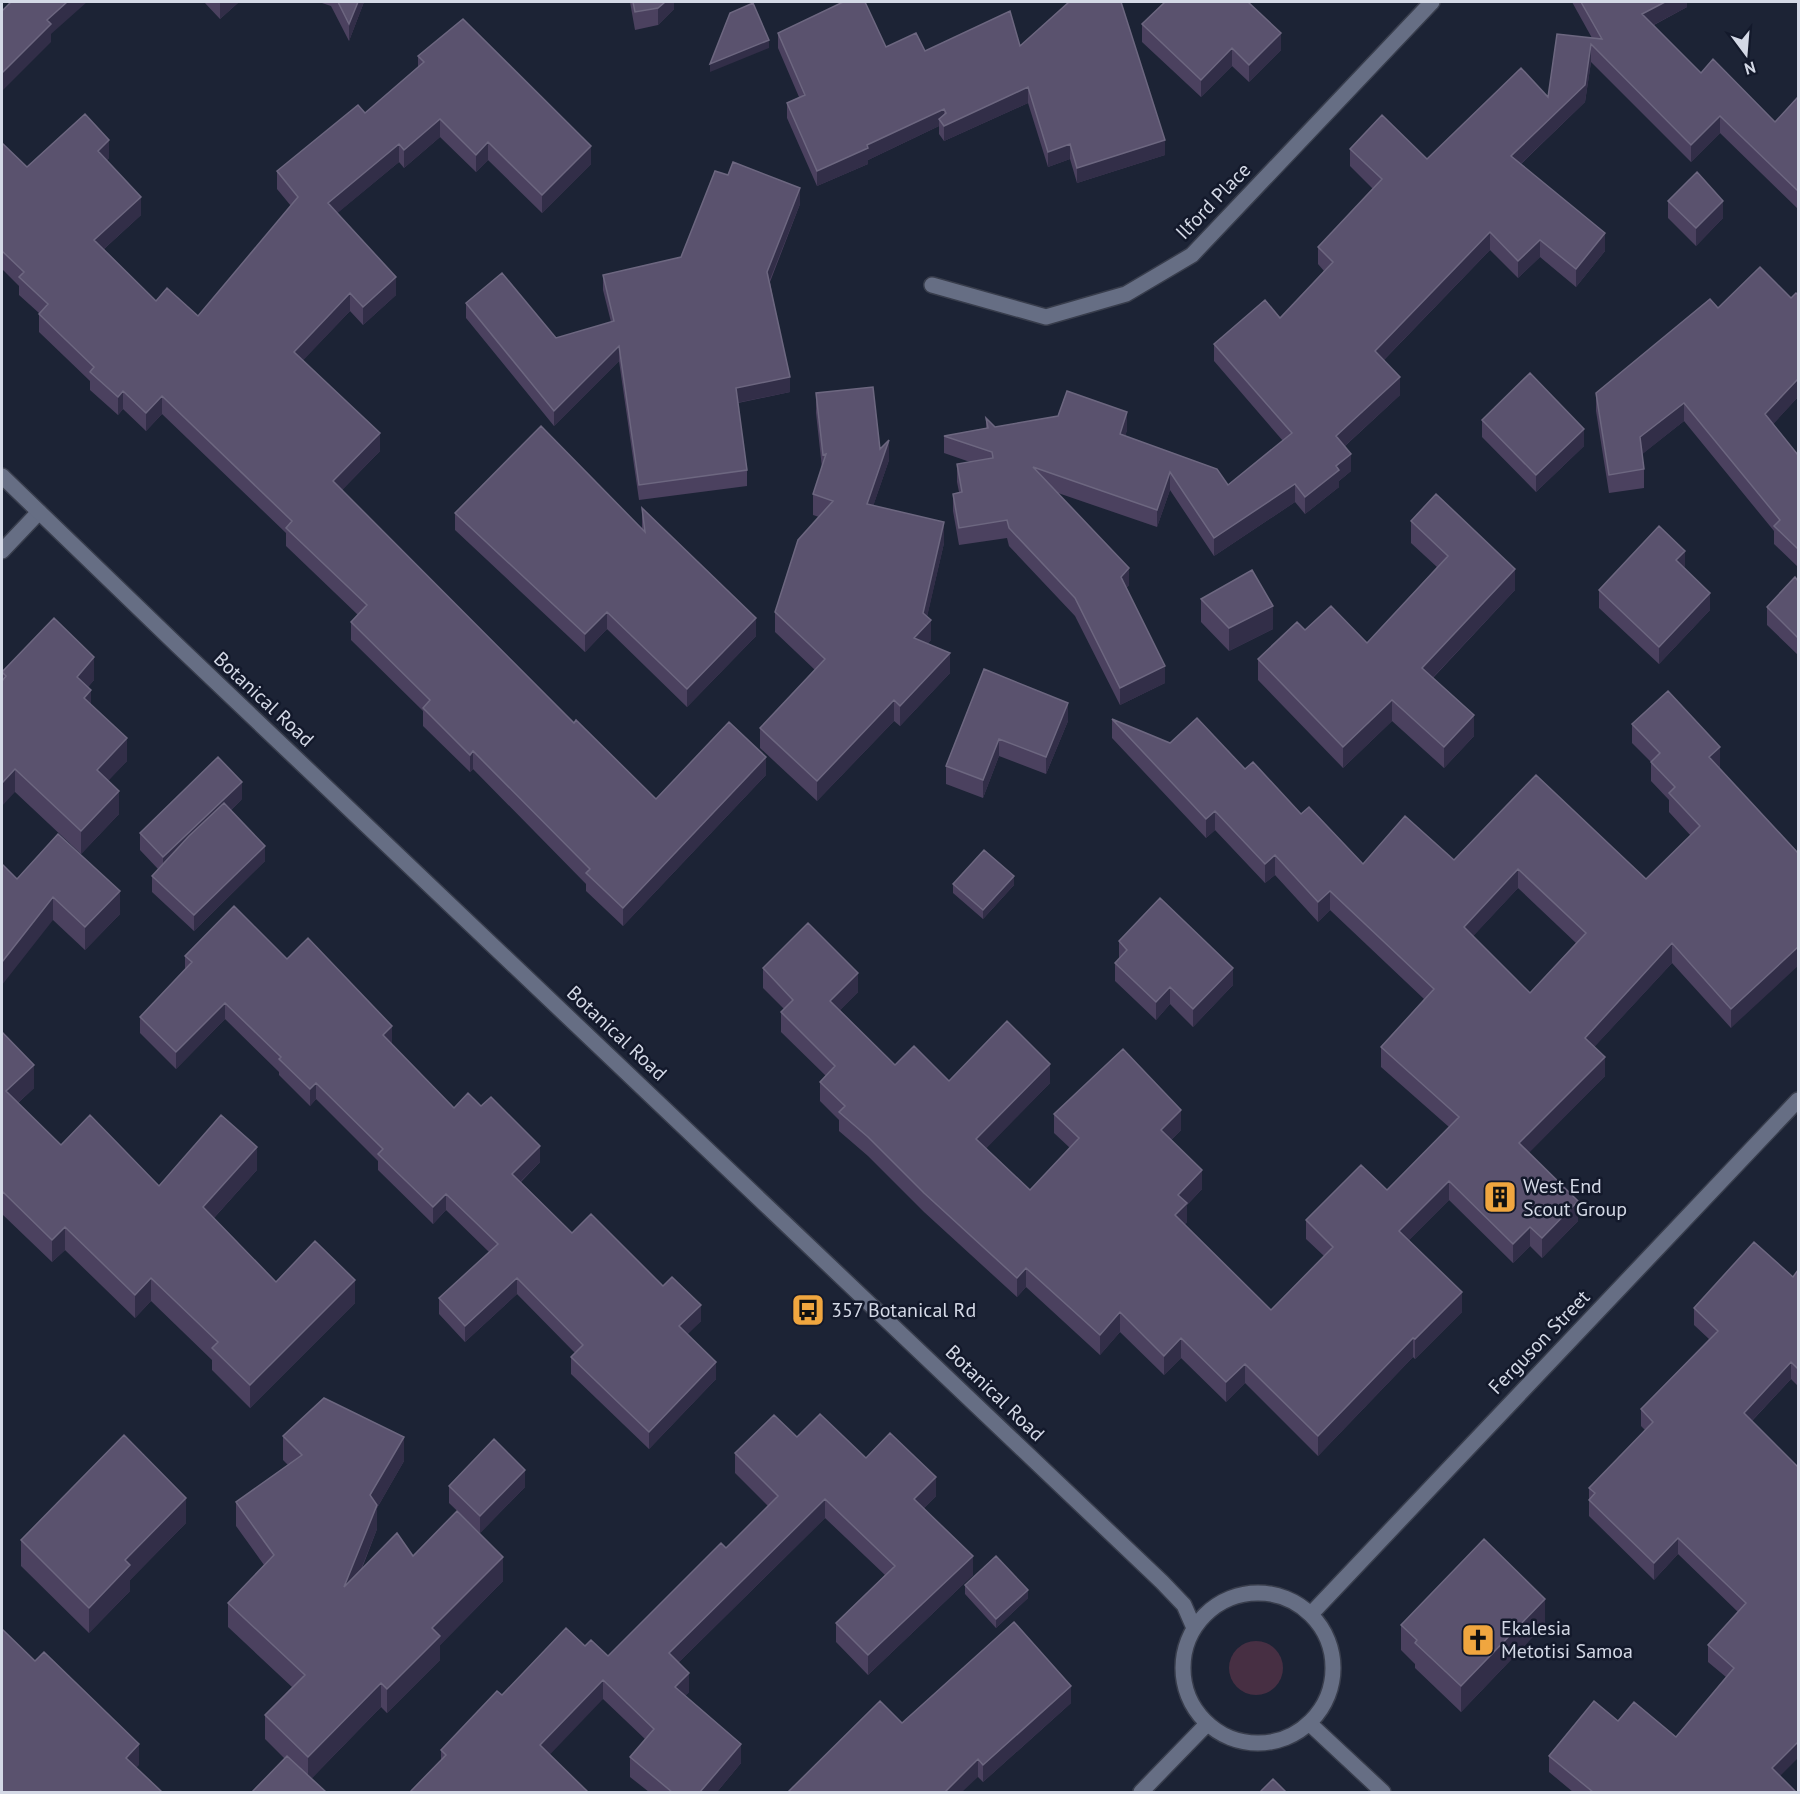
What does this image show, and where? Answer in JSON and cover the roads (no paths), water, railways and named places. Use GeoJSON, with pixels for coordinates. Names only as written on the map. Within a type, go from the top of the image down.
{"type":"FeatureCollection","features":[{"type":"Feature","properties":{"kind":"main road","name":"Ilford Place"},"geometry":{"type":"LineString","coordinates":[[932,285],[1046,316],[1126,294],[1192,255],[1432,2]]}},
{"type":"Feature","properties":{"kind":"main road","name":"Botanical Road"},"geometry":{"type":"LineString","coordinates":[[2,476],[1162,1581],[1184,1605],[1194,1628]]}},
{"type":"Feature","properties":{"kind":"main road"},"geometry":{"type":"LineString","coordinates":[[2,551],[39,512]]}},
{"type":"Feature","properties":{"kind":"main road","name":"Ferguson Street"},"geometry":{"type":"LineString","coordinates":[[1311,1614],[1798,1100]]}},
{"type":"Feature","properties":{"kind":"main road"},"geometry":{"type":"LineString","coordinates":[[1249,1593],[1272,1594],[1293,1601],[1311,1614],[1324,1631],[1331,1650],[1333,1669],[1330,1689],[1322,1708],[1309,1723],[1291,1736],[1269,1743],[1247,1743],[1226,1737],[1207,1724],[1194,1708],[1185,1689],[1182,1668],[1185,1647],[1194,1628],[1209,1611],[1227,1599],[1249,1593]]}},
{"type":"Feature","properties":{"kind":"main road"},"geometry":{"type":"LineString","coordinates":[[1309,1723],[1383,1792]]}},
{"type":"Feature","properties":{"kind":"main road"},"geometry":{"type":"LineString","coordinates":[[1141,1792],[1207,1724]]}},
{"type":"Feature","properties":{"kind":"place","name":"West End Scout Group"},"geometry":{"type":"Point","coordinates":[1500,1197]}},
{"type":"Feature","properties":{"kind":"place","name":"357 Botanical Rd"},"geometry":{"type":"Point","coordinates":[808,1310]}},
{"type":"Feature","properties":{"kind":"place","name":"Ekalesia Metotisi Samoa"},"geometry":{"type":"Point","coordinates":[1478,1640]}}]}
